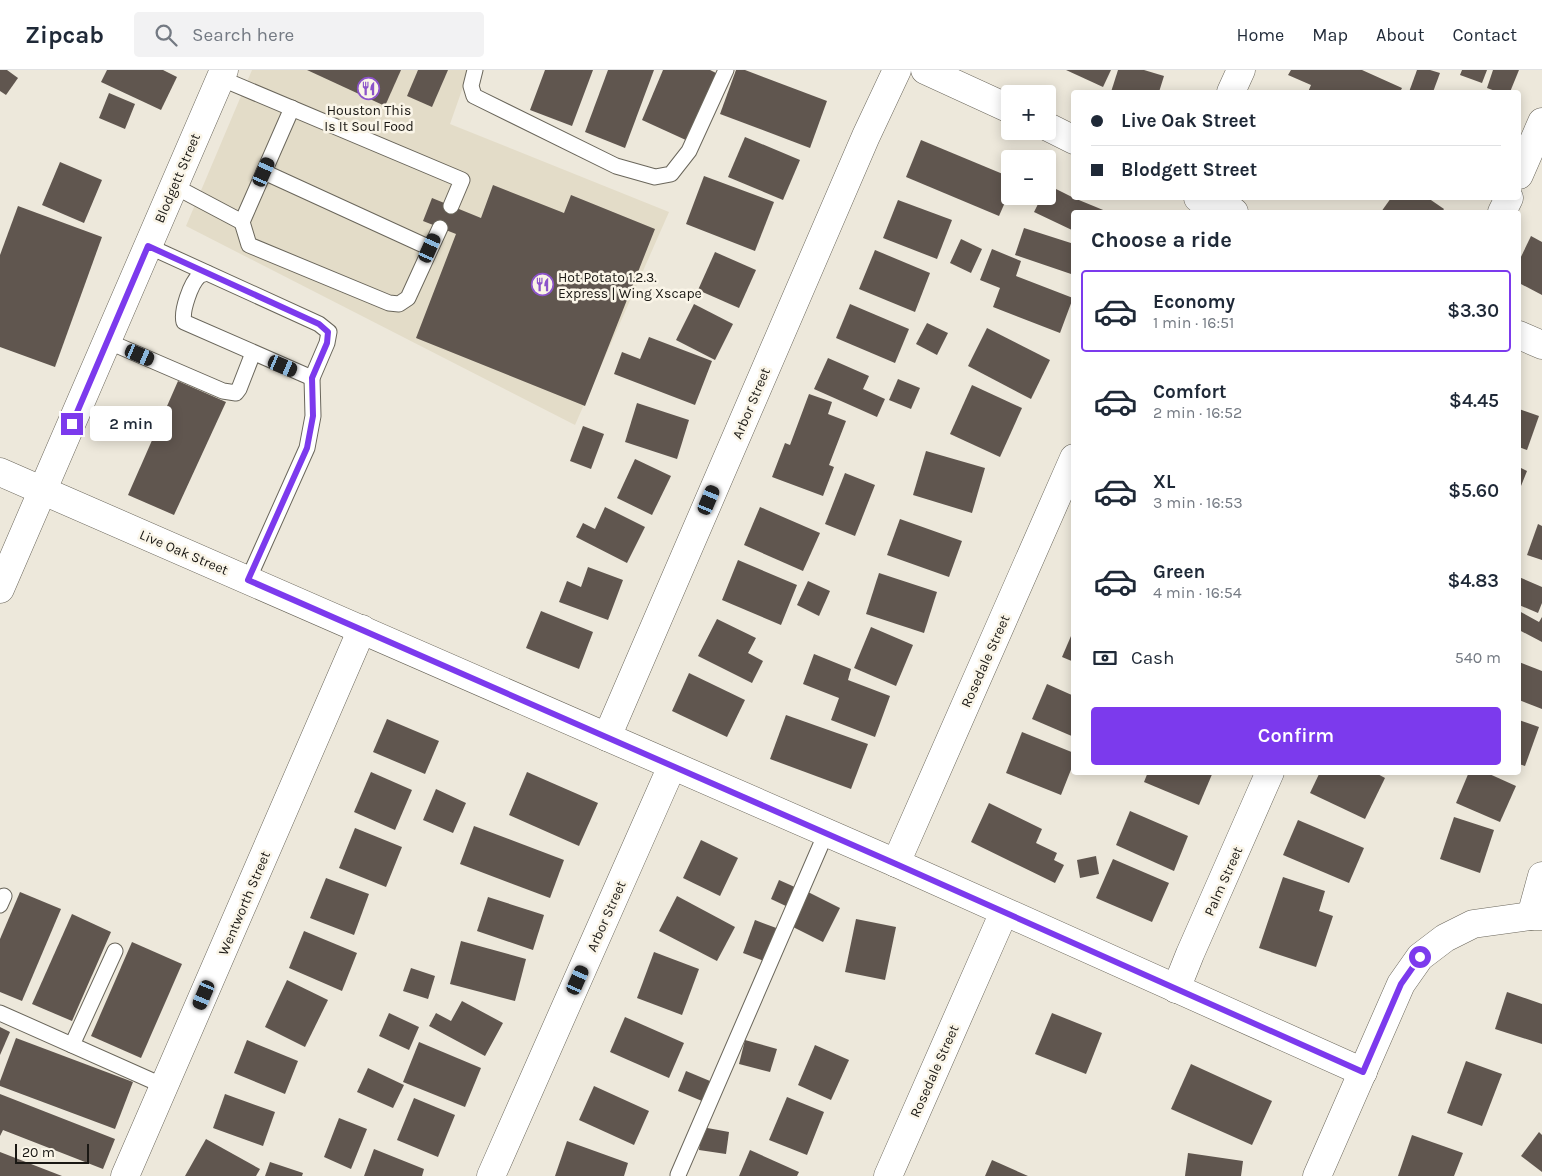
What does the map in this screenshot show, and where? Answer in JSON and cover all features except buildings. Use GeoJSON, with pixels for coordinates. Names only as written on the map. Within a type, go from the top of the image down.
{"type":"FeatureCollection","features":[{"type":"Feature","properties":{"kind":"street","name":"Arbor Street"},"geometry":{"type":"LineString","coordinates":[[607,737],[862,145],[898,70]]}},
{"type":"Feature","properties":{"kind":"street"},"geometry":{"type":"LineString","coordinates":[[925,70],[1001,105]]}},
{"type":"Feature","properties":{"kind":"street"},"geometry":{"type":"LineString","coordinates":[[1233,90],[1241,70]]}},
{"type":"Feature","properties":{"kind":"street","name":"Blodgett Street"},"geometry":{"type":"LineString","coordinates":[[0,589],[222,74]]}},
{"type":"Feature","properties":{"kind":"street"},"geometry":{"type":"LineString","coordinates":[[1521,170],[1542,122]]}},
{"type":"Feature","properties":{"kind":"street"},"geometry":{"type":"LineString","coordinates":[[1056,131],[1071,138]]}},
{"type":"Feature","properties":{"kind":"street"},"geometry":{"type":"LineString","coordinates":[[1203,200],[1229,210]]}},
{"type":"Feature","properties":{"kind":"street"},"geometry":{"type":"LineString","coordinates":[[1521,336],[1542,345]]}},
{"type":"Feature","properties":{"kind":"street","name":"Rosedale Street"},"geometry":{"type":"LineString","coordinates":[[896,864],[1071,465]]}},
{"type":"Feature","properties":{"kind":"street","name":"Live Oak Street"},"geometry":{"type":"LineString","coordinates":[[0,472],[826,833],[1363,1072]]}},
{"type":"Feature","properties":{"kind":"street","name":"Wentworth Street"},"geometry":{"type":"LineString","coordinates":[[126,1176],[362,629]]}},
{"type":"Feature","properties":{"kind":"street","name":"Arbor Street"},"geometry":{"type":"LineString","coordinates":[[491,1176],[672,766]]}},
{"type":"Feature","properties":{"kind":"street","name":"Palm Street"},"geometry":{"type":"LineString","coordinates":[[1176,990],[1269,775]]}},
{"type":"Feature","properties":{"kind":"street"},"geometry":{"type":"LineString","coordinates":[[1316,1176],[1401,984],[1420,957],[1445,938],[1473,924],[1537,916],[1542,876]]}},
{"type":"Feature","properties":{"kind":"street","name":"Rosedale Street"},"geometry":{"type":"LineString","coordinates":[[888,1176],[1004,912]]}},
{"type":"Feature","properties":{"kind":"lane"},"geometry":{"type":"LineString","coordinates":[[475,70],[470,86],[474,96],[616,166],[655,178],[671,174],[689,151],[726,70]]}},
{"type":"Feature","properties":{"kind":"lane"},"geometry":{"type":"LineString","coordinates":[[222,74],[292,108],[462,180],[451,206]]}},
{"type":"Feature","properties":{"kind":"lane"},"geometry":{"type":"LineString","coordinates":[[292,108],[242,222],[249,245],[389,304],[399,304],[408,298],[440,228]]}},
{"type":"Feature","properties":{"kind":"lane"},"geometry":{"type":"LineString","coordinates":[[264,172],[430,248]]}},
{"type":"Feature","properties":{"kind":"lane"},"geometry":{"type":"LineString","coordinates":[[174,186],[242,222]]}},
{"type":"Feature","properties":{"kind":"lane"},"geometry":{"type":"LineString","coordinates":[[148,246],[319,324],[328,332],[327,343],[312,378],[313,416],[307,448],[248,580]]}},
{"type":"Feature","properties":{"kind":"lane"},"geometry":{"type":"LineString","coordinates":[[207,273],[199,276],[187,297],[182,316],[184,322],[312,378]]}},
{"type":"Feature","properties":{"kind":"lane"},"geometry":{"type":"LineString","coordinates":[[107,341],[224,391],[236,392],[239,389],[253,353]]}},
{"type":"Feature","properties":{"kind":"lane"},"geometry":{"type":"LineString","coordinates":[[678,1175],[826,833]]}},
{"type":"Feature","properties":{"kind":"lane"},"geometry":{"type":"LineString","coordinates":[[72,1044],[115,950]]}},
{"type":"Feature","properties":{"kind":"lane"},"geometry":{"type":"LineString","coordinates":[[0,1013],[164,1086]]}},
{"type":"Feature","properties":{"kind":"shaded area"},"geometry":{"type":"Polygon","coordinates":[[[252,70],[469,70],[450,124],[669,212],[575,425],[186,226],[252,70]]]}},
{"type":"Feature","properties":{"kind":"place","name":"Houston This Is It Soul Food"},"geometry":{"type":"Point","coordinates":[369,88]}},
{"type":"Feature","properties":{"kind":"place","name":"Hot Potato 1.2.3. Express | Wing Xscape"},"geometry":{"type":"Point","coordinates":[542,285]}},
{"type":"Feature","properties":{"kind":"route"},"geometry":{"type":"LineString","coordinates":[[72,424],[148,246],[319,324],[328,332],[327,343],[312,378],[313,416],[307,448],[248,580],[896,864],[1363,1072],[1401,984],[1420,957]]}}]}
